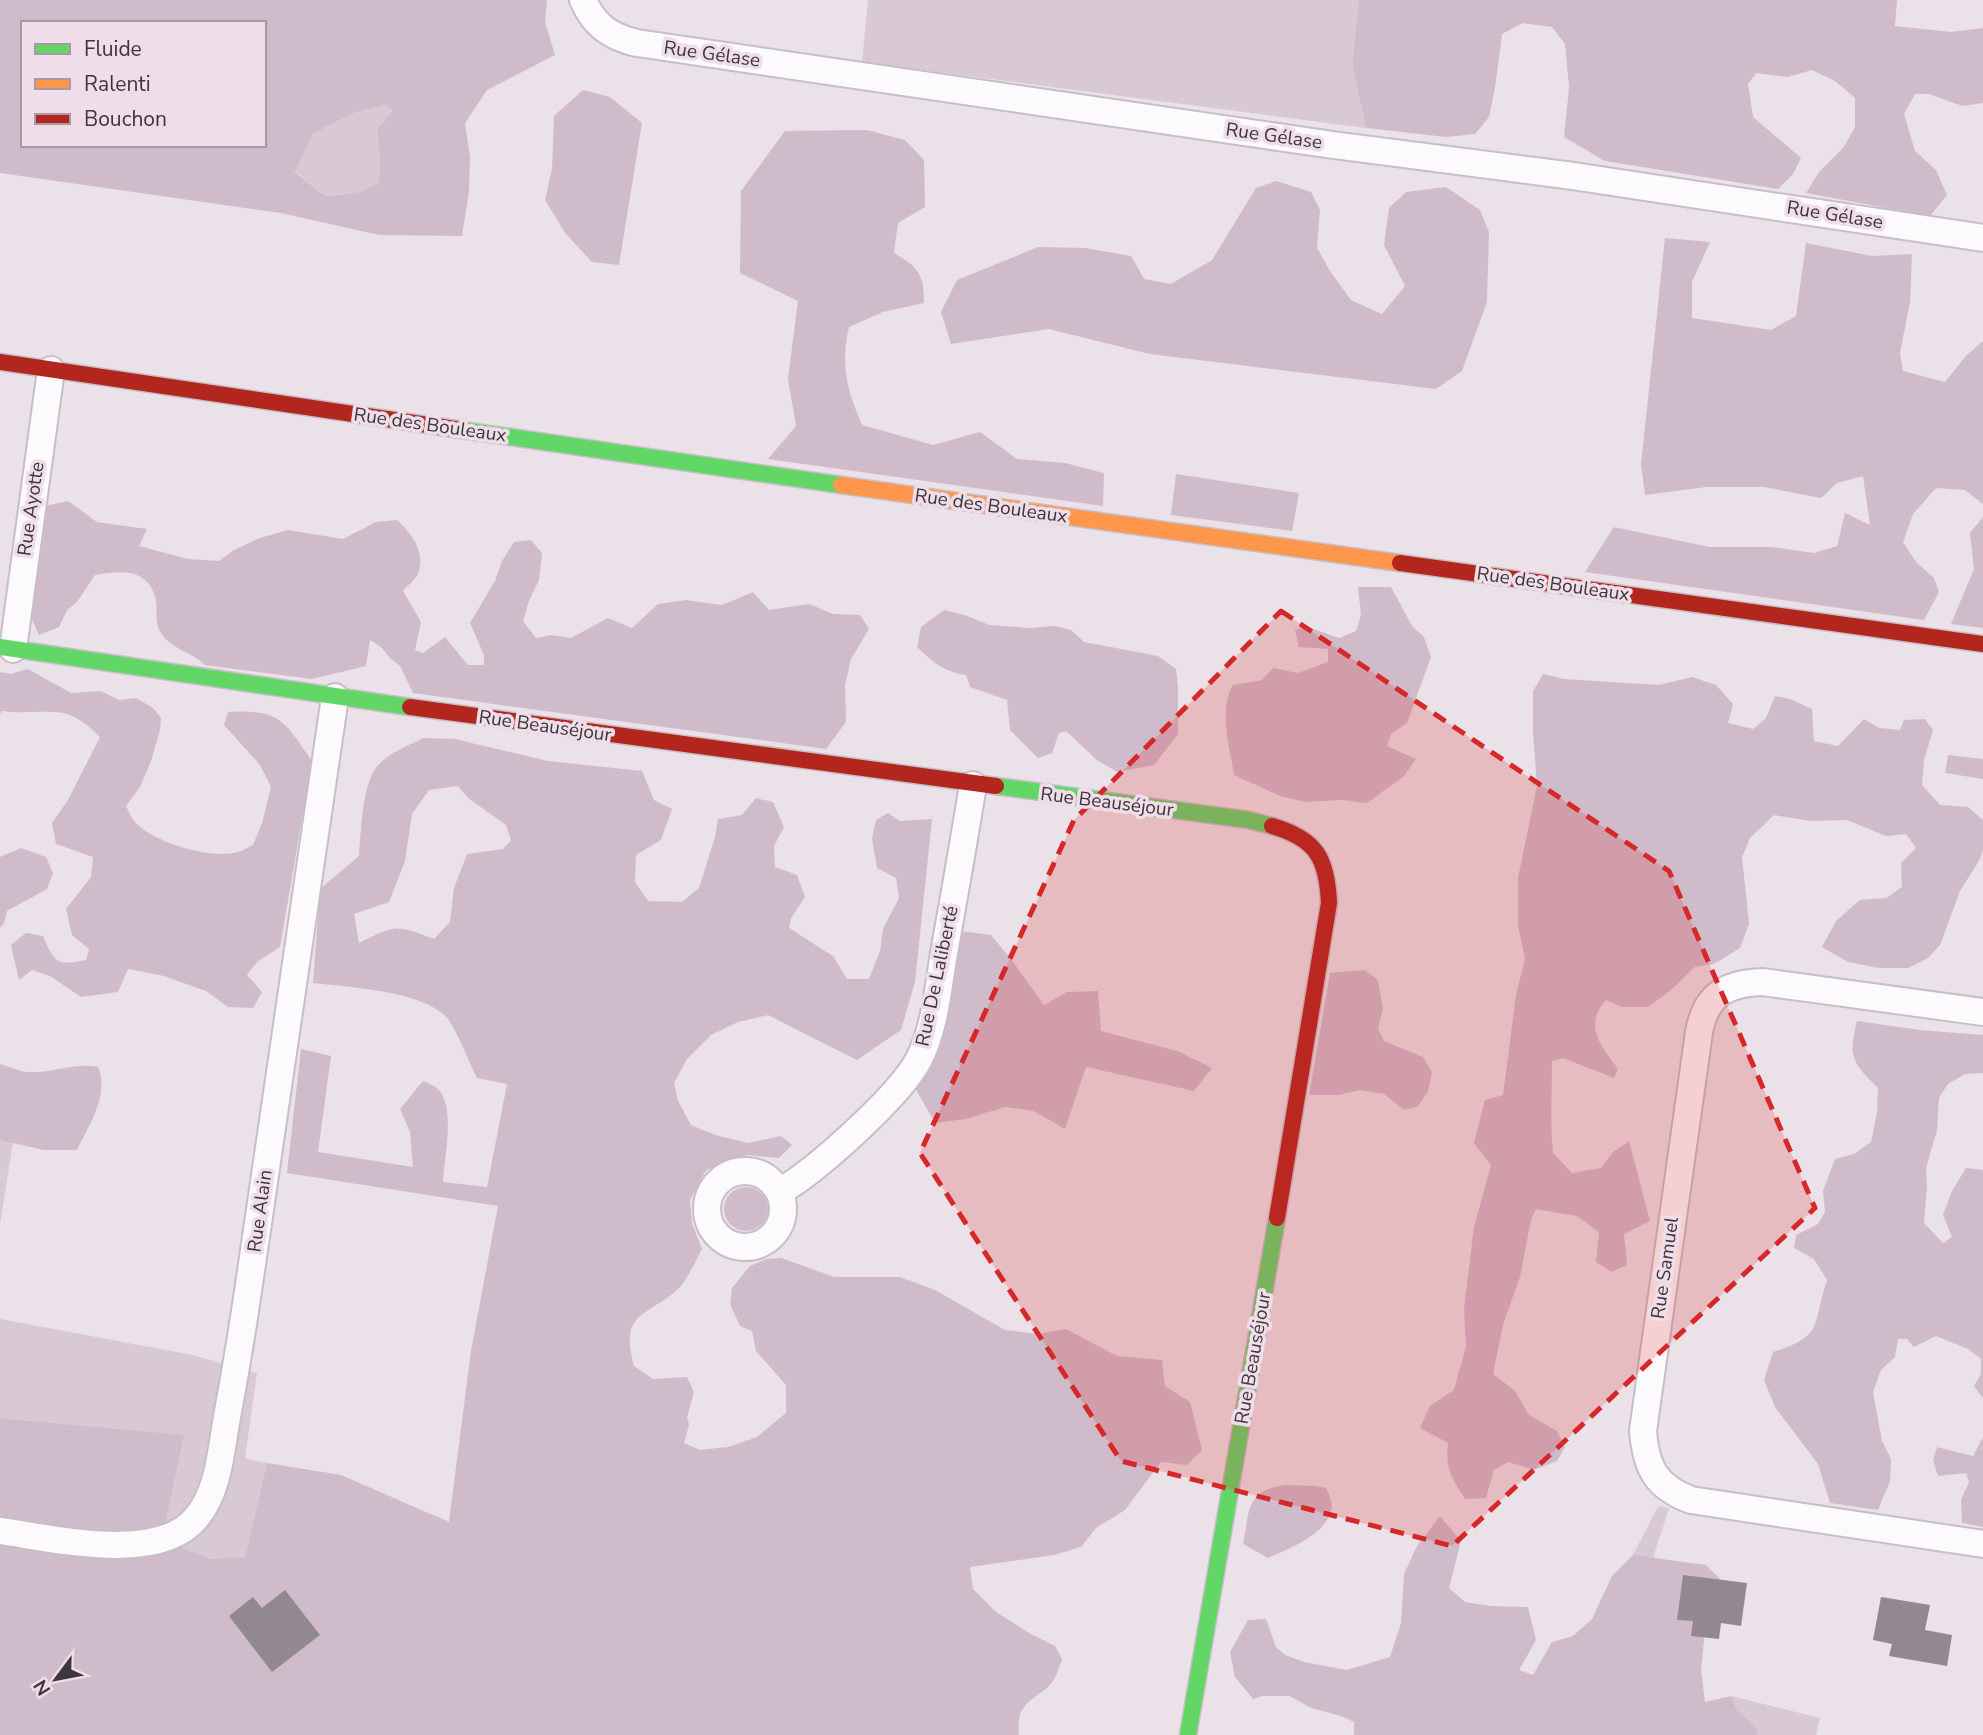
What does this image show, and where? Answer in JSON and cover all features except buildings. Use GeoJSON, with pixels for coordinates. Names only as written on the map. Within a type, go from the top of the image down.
{"type":"FeatureCollection","features":[{"type":"Feature","properties":{"kind":"street","name":"Rue Gélase"},"geometry":{"type":"LineString","coordinates":[[583,0],[591,18],[602,29],[618,39],[637,43],[1319,143],[1586,178],[1983,238]]}},
{"type":"Feature","properties":{"kind":"street","name":"Rue des Bouleaux"},"geometry":{"type":"LineString","coordinates":[[0,362],[779,476],[1983,643]]}},
{"type":"Feature","properties":{"kind":"street","name":"Rue Ayotte"},"geometry":{"type":"LineString","coordinates":[[6,648],[51,370]]}},
{"type":"Feature","properties":{"kind":"street","name":"Rue Beauséjour"},"geometry":{"type":"LineString","coordinates":[[6,648],[335,697],[973,785],[1249,820],[1300,834],[1310,841],[1325,870],[1329,890],[1327,917],[1188,1735]]}},
{"type":"Feature","properties":{"kind":"street","name":"Rue Alain"},"geometry":{"type":"LineString","coordinates":[[0,1531],[119,1546],[150,1543],[181,1531],[197,1518],[209,1496],[217,1472],[239,1353],[335,697]]}},
{"type":"Feature","properties":{"kind":"street","name":"Rue De Laliberté"},"geometry":{"type":"LineString","coordinates":[[779,1192],[798,1180],[851,1134],[908,1076],[919,1060],[934,1009],[973,785]]}},
{"type":"Feature","properties":{"kind":"street","name":"Rue Samuel"},"geometry":{"type":"LineString","coordinates":[[1983,1012],[1763,982],[1746,982],[1729,987],[1713,998],[1702,1014],[1699,1032],[1643,1431],[1644,1450],[1660,1483],[1673,1493],[1691,1500],[1983,1544]]}},
{"type":"Feature","properties":{"kind":"highlighted area"},"geometry":{"type":"Polygon","coordinates":[[[1281,611],[1669,871],[1815,1208],[1452,1546],[1121,1461],[920,1153],[1074,820],[1281,611]]]}},
{"type":"Feature","properties":{"kind":"shaded area"},"geometry":{"type":"Polygon","coordinates":[[[0,0],[547,0],[545,22],[555,55],[487,90],[465,123],[470,157],[469,191],[462,236],[379,235],[281,213],[0,173],[0,0]],[[384,105],[351,114],[313,134],[295,172],[325,196],[358,193],[379,183],[377,129],[393,110],[384,105]]]}},
{"type":"Feature","properties":{"kind":"shaded area"},"geometry":{"type":"Polygon","coordinates":[[[868,0],[1359,0],[1352,62],[1366,128],[862,62],[868,0]]]}},
{"type":"Feature","properties":{"kind":"shaded area"},"geometry":{"type":"Polygon","coordinates":[[[1359,0],[1897,0],[1895,26],[1951,32],[1983,28],[1983,103],[1962,106],[1929,94],[1915,94],[1904,114],[1915,151],[1936,170],[1947,195],[1930,216],[1806,193],[1819,172],[1844,147],[1855,127],[1855,98],[1835,81],[1812,70],[1788,77],[1756,73],[1748,84],[1753,117],[1801,158],[1793,174],[1778,189],[1605,161],[1564,137],[1569,87],[1565,44],[1552,27],[1523,23],[1502,34],[1489,117],[1475,134],[1446,137],[1366,128],[1352,63],[1359,0]]]}},
{"type":"Feature","properties":{"kind":"shaded area"},"geometry":{"type":"Polygon","coordinates":[[[583,90],[610,97],[642,123],[619,265],[592,262],[566,234],[545,200],[552,169],[554,116],[583,90]]]}},
{"type":"Feature","properties":{"kind":"shaded area"},"geometry":{"type":"Polygon","coordinates":[[[384,105],[393,110],[377,129],[379,183],[358,193],[325,196],[295,171],[313,134],[351,114],[384,105]]]}},
{"type":"Feature","properties":{"kind":"shaded area"},"geometry":{"type":"Polygon","coordinates":[[[867,130],[905,140],[924,160],[925,207],[898,223],[894,253],[909,262],[918,272],[923,284],[924,303],[883,312],[849,327],[845,353],[846,377],[862,425],[933,445],[980,432],[1017,459],[1065,463],[1104,473],[1103,506],[768,459],[796,426],[788,379],[798,301],[740,273],[741,191],[785,131],[867,130]]]}},
{"type":"Feature","properties":{"kind":"shaded area"},"geometry":{"type":"Polygon","coordinates":[[[1276,181],[1311,192],[1320,210],[1317,248],[1330,271],[1351,300],[1382,314],[1405,286],[1384,245],[1389,208],[1406,192],[1446,187],[1480,210],[1489,232],[1487,302],[1462,371],[1436,389],[1150,354],[1049,329],[951,344],[941,312],[957,280],[1038,247],[1085,248],[1131,256],[1144,279],[1171,284],[1212,260],[1256,188],[1276,181]]]}},
{"type":"Feature","properties":{"kind":"shaded area"},"geometry":{"type":"Polygon","coordinates":[[[1665,238],[1710,242],[1692,282],[1692,318],[1771,330],[1796,316],[1806,243],[1872,256],[1912,254],[1910,302],[1900,353],[1903,371],[1945,382],[1965,357],[1983,341],[1983,504],[1965,490],[1936,488],[1913,514],[1903,542],[1916,562],[1934,578],[1939,592],[1924,620],[1585,572],[1614,527],[1710,547],[1772,547],[1814,553],[1837,546],[1845,513],[1870,525],[1863,476],[1837,483],[1821,498],[1764,487],[1706,487],[1645,495],[1641,465],[1665,238]]]}},
{"type":"Feature","properties":{"kind":"shaded area"},"geometry":{"type":"Polygon","coordinates":[[[1176,474],[1299,493],[1292,531],[1171,515],[1176,474]]]}},
{"type":"Feature","properties":{"kind":"shaded area"},"geometry":{"type":"Polygon","coordinates":[[[68,501],[97,522],[147,529],[139,546],[188,559],[219,561],[234,550],[260,538],[288,530],[343,539],[376,522],[397,520],[412,537],[420,558],[418,574],[403,591],[421,622],[415,650],[423,653],[445,637],[468,665],[484,665],[484,655],[470,623],[514,542],[531,540],[542,553],[539,580],[523,621],[536,638],[551,635],[571,638],[608,618],[632,628],[658,604],[686,600],[722,605],[753,592],[769,610],[809,604],[833,614],[860,615],[869,629],[851,659],[845,686],[846,722],[826,749],[413,693],[400,666],[370,640],[366,666],[312,679],[205,665],[165,638],[157,624],[156,601],[151,587],[145,580],[130,573],[95,575],[77,602],[67,610],[59,627],[39,635],[32,620],[33,595],[45,506],[68,501]]]}},
{"type":"Feature","properties":{"kind":"shaded area"},"geometry":{"type":"Polygon","coordinates":[[[1983,517],[1983,628],[1951,624],[1974,569],[1970,533],[1983,517]]]}},
{"type":"Feature","properties":{"kind":"shaded area"},"geometry":{"type":"Polygon","coordinates":[[[1358,587],[1391,587],[1412,626],[1424,637],[1431,657],[1407,723],[1391,734],[1387,746],[1416,759],[1404,776],[1367,803],[1343,800],[1306,802],[1280,796],[1234,775],[1226,718],[1226,706],[1233,685],[1262,680],[1273,668],[1298,673],[1328,662],[1328,649],[1299,647],[1295,630],[1305,626],[1339,638],[1356,631],[1361,615],[1358,587]]]}},
{"type":"Feature","properties":{"kind":"shaded area"},"geometry":{"type":"Polygon","coordinates":[[[944,610],[989,625],[1030,628],[1055,626],[1071,630],[1084,642],[1158,656],[1176,669],[1178,734],[1154,765],[1117,772],[1097,760],[1066,731],[1059,733],[1052,753],[1038,758],[1010,730],[1007,700],[970,687],[966,675],[939,666],[917,647],[921,627],[944,610]]]}},
{"type":"Feature","properties":{"kind":"shaded area"},"geometry":{"type":"Polygon","coordinates":[[[28,669],[71,693],[101,691],[119,700],[136,698],[153,708],[161,718],[160,730],[140,787],[126,806],[142,829],[183,847],[227,854],[240,851],[253,845],[262,823],[271,787],[260,765],[224,725],[228,712],[260,713],[279,720],[295,736],[312,761],[280,947],[257,962],[247,975],[262,992],[253,1008],[228,1007],[206,991],[164,976],[128,969],[118,992],[81,997],[50,976],[32,970],[19,980],[11,945],[26,933],[43,936],[54,957],[62,962],[86,960],[89,949],[72,935],[66,909],[91,877],[93,857],[56,844],[52,823],[68,800],[100,737],[68,714],[2,711],[0,714],[0,672],[11,674],[28,669]]]}},
{"type":"Feature","properties":{"kind":"shaded area"},"geometry":{"type":"Polygon","coordinates":[[[1543,674],[1564,679],[1659,685],[1692,677],[1716,685],[1733,704],[1728,723],[1753,729],[1766,718],[1775,696],[1790,699],[1812,709],[1814,741],[1838,746],[1864,719],[1879,728],[1900,730],[1904,720],[1925,719],[1933,730],[1924,760],[1922,785],[1940,805],[1968,807],[1983,820],[1983,850],[1960,891],[1940,945],[1928,958],[1908,968],[1879,968],[1848,962],[1822,947],[1836,921],[1860,900],[1886,898],[1902,887],[1901,863],[1916,848],[1906,834],[1886,836],[1847,820],[1812,821],[1774,815],[1750,838],[1742,857],[1749,924],[1740,948],[1714,964],[1695,967],[1648,1007],[1622,1007],[1606,1000],[1599,1009],[1595,1027],[1601,1044],[1618,1069],[1614,1078],[1563,1058],[1552,1061],[1553,1153],[1572,1173],[1601,1168],[1613,1152],[1629,1141],[1650,1221],[1624,1234],[1627,1265],[1612,1272],[1596,1262],[1599,1232],[1577,1216],[1536,1209],[1531,1220],[1520,1277],[1503,1325],[1493,1374],[1515,1391],[1529,1415],[1557,1431],[1565,1447],[1557,1461],[1534,1470],[1508,1462],[1494,1470],[1486,1498],[1465,1499],[1450,1472],[1447,1460],[1448,1443],[1420,1428],[1430,1406],[1454,1390],[1466,1346],[1464,1308],[1474,1227],[1491,1165],[1474,1143],[1485,1100],[1503,1095],[1516,995],[1525,959],[1518,926],[1518,878],[1537,786],[1533,691],[1543,674]]]}},
{"type":"Feature","properties":{"kind":"shaded area"},"geometry":{"type":"Polygon","coordinates":[[[423,738],[455,739],[548,761],[642,771],[654,800],[672,809],[661,840],[636,855],[635,882],[648,901],[682,902],[699,888],[718,819],[742,815],[756,798],[773,802],[784,827],[774,846],[775,867],[797,875],[805,897],[791,918],[789,928],[833,956],[847,979],[869,979],[880,951],[883,929],[899,898],[896,878],[877,868],[872,839],[876,820],[888,813],[900,821],[932,819],[915,982],[901,1030],[857,1060],[768,1015],[738,1022],[711,1035],[687,1059],[674,1083],[678,1101],[691,1125],[715,1135],[748,1143],[781,1136],[792,1145],[779,1158],[747,1155],[706,1170],[690,1200],[692,1224],[702,1249],[680,1287],[637,1319],[632,1326],[630,1349],[634,1366],[653,1379],[687,1377],[694,1392],[684,1443],[700,1450],[728,1447],[757,1437],[786,1413],[786,1385],[756,1351],[752,1331],[740,1326],[730,1304],[732,1288],[750,1266],[766,1259],[781,1258],[834,1277],[900,1277],[935,1290],[1005,1330],[1038,1334],[1066,1329],[1117,1356],[1162,1360],[1165,1386],[1190,1402],[1202,1450],[1187,1465],[1161,1462],[1125,1510],[1096,1528],[1081,1547],[1054,1555],[970,1567],[973,1589],[995,1611],[1055,1646],[1062,1659],[1052,1682],[1022,1710],[1019,1735],[0,1735],[0,1418],[184,1435],[162,1539],[210,1559],[245,1558],[267,1463],[341,1475],[449,1522],[471,1351],[498,1206],[287,1173],[301,1049],[331,1056],[318,1152],[413,1167],[410,1132],[400,1109],[423,1081],[438,1089],[447,1108],[448,1133],[443,1182],[487,1187],[507,1084],[477,1078],[448,1019],[422,1002],[385,992],[313,983],[320,889],[359,856],[363,807],[373,772],[389,756],[423,738]],[[458,786],[429,790],[412,814],[405,861],[389,902],[354,914],[359,943],[396,929],[434,939],[450,922],[454,888],[467,854],[503,849],[511,840],[506,825],[468,798],[458,786]]]}},
{"type":"Feature","properties":{"kind":"shaded area"},"geometry":{"type":"Polygon","coordinates":[[[1948,755],[1983,759],[1983,779],[1945,773],[1948,755]]]}},
{"type":"Feature","properties":{"kind":"shaded area"},"geometry":{"type":"Polygon","coordinates":[[[21,848],[46,857],[53,873],[47,889],[7,911],[0,928],[0,857],[21,848]]]}},
{"type":"Feature","properties":{"kind":"shaded area"},"geometry":{"type":"Polygon","coordinates":[[[960,931],[991,935],[1044,1005],[1067,992],[1098,991],[1101,1031],[1177,1051],[1212,1068],[1194,1091],[1086,1067],[1065,1129],[1034,1111],[1005,1107],[966,1119],[935,1123],[915,1088],[934,1060],[960,931]]]}},
{"type":"Feature","properties":{"kind":"shaded area"},"geometry":{"type":"Polygon","coordinates":[[[1365,970],[1378,980],[1383,1009],[1378,1028],[1384,1041],[1423,1057],[1432,1072],[1428,1092],[1417,1107],[1404,1110],[1384,1094],[1360,1090],[1339,1095],[1309,1095],[1330,973],[1365,970]]]}},
{"type":"Feature","properties":{"kind":"shaded area"},"geometry":{"type":"Polygon","coordinates":[[[1857,1021],[1983,1035],[1983,1073],[1965,1074],[1948,1084],[1939,1098],[1937,1130],[1926,1168],[1924,1223],[1943,1243],[1952,1237],[1943,1215],[1952,1191],[1966,1168],[1983,1170],[1983,1398],[1974,1386],[1981,1374],[1981,1359],[1968,1349],[1936,1336],[1914,1347],[1907,1339],[1898,1339],[1895,1357],[1881,1370],[1873,1392],[1882,1441],[1891,1459],[1890,1481],[1878,1510],[1830,1503],[1818,1464],[1775,1407],[1764,1380],[1773,1352],[1801,1340],[1814,1327],[1827,1280],[1814,1259],[1794,1248],[1796,1235],[1818,1224],[1825,1212],[1823,1191],[1835,1159],[1854,1154],[1871,1142],[1877,1113],[1878,1088],[1862,1072],[1854,1058],[1853,1043],[1857,1021]]]}},
{"type":"Feature","properties":{"kind":"shaded area"},"geometry":{"type":"Polygon","coordinates":[[[0,1064],[27,1072],[80,1066],[98,1067],[101,1077],[100,1099],[77,1150],[44,1150],[0,1140],[0,1064]]]}},
{"type":"Feature","properties":{"kind":"shaded area"},"geometry":{"type":"Polygon","coordinates":[[[0,1140],[13,1142],[0,1225],[0,1140]]]}},
{"type":"Feature","properties":{"kind":"shaded area"},"geometry":{"type":"Polygon","coordinates":[[[746,1187],[761,1194],[768,1209],[761,1224],[746,1231],[731,1224],[724,1209],[731,1194],[746,1187]]]}},
{"type":"Feature","properties":{"kind":"shaded area"},"geometry":{"type":"Polygon","coordinates":[[[0,1319],[193,1355],[257,1373],[245,1458],[267,1463],[245,1559],[210,1559],[162,1539],[183,1435],[0,1418],[0,1319]]]}},
{"type":"Feature","properties":{"kind":"shaded area"},"geometry":{"type":"Polygon","coordinates":[[[1983,1437],[1983,1527],[1962,1523],[1961,1500],[1969,1482],[1966,1473],[1938,1476],[1933,1460],[1937,1447],[1973,1456],[1983,1437]]]}},
{"type":"Feature","properties":{"kind":"shaded area"},"geometry":{"type":"Polygon","coordinates":[[[1285,1485],[1326,1488],[1332,1505],[1330,1515],[1308,1539],[1268,1558],[1243,1544],[1249,1512],[1256,1497],[1272,1488],[1285,1485]]]}},
{"type":"Feature","properties":{"kind":"shaded area"},"geometry":{"type":"Polygon","coordinates":[[[1658,1506],[1669,1508],[1653,1558],[1633,1555],[1658,1506]]]}},
{"type":"Feature","properties":{"kind":"shaded area"},"geometry":{"type":"Polygon","coordinates":[[[1440,1516],[1461,1541],[1449,1588],[1465,1602],[1528,1607],[1536,1640],[1519,1670],[1533,1675],[1552,1642],[1573,1636],[1592,1619],[1612,1576],[1633,1555],[1706,1565],[1727,1586],[1705,1630],[1701,1670],[1705,1702],[1731,1696],[1737,1710],[1757,1728],[1758,1735],[1354,1735],[1354,1722],[1311,1708],[1290,1696],[1262,1696],[1253,1699],[1235,1677],[1230,1652],[1248,1620],[1266,1619],[1276,1647],[1285,1655],[1304,1662],[1347,1670],[1390,1657],[1401,1623],[1404,1574],[1417,1546],[1440,1516]]]}},
{"type":"Feature","properties":{"kind":"shaded area"},"geometry":{"type":"Polygon","coordinates":[[[1731,1696],[1820,1718],[1816,1735],[1758,1735],[1757,1728],[1737,1710],[1731,1696]]]}},
{"type":"Feature","properties":{"kind":"traffic: fast"},"geometry":{"type":"LineString","coordinates":[[455,429],[841,485]]}},
{"type":"Feature","properties":{"kind":"traffic: fast"},"geometry":{"type":"LineString","coordinates":[[0,647],[410,707]]}},
{"type":"Feature","properties":{"kind":"traffic: fast"},"geometry":{"type":"LineString","coordinates":[[996,786],[1249,820],[1272,826]]}},
{"type":"Feature","properties":{"kind":"traffic: fast"},"geometry":{"type":"LineString","coordinates":[[1188,1735],[1277,1218]]}},
{"type":"Feature","properties":{"kind":"traffic: slow"},"geometry":{"type":"LineString","coordinates":[[841,485],[1400,563]]}},
{"type":"Feature","properties":{"kind":"traffic: jam"},"geometry":{"type":"LineString","coordinates":[[0,362],[455,429]]}},
{"type":"Feature","properties":{"kind":"traffic: jam"},"geometry":{"type":"LineString","coordinates":[[1400,563],[1983,644]]}},
{"type":"Feature","properties":{"kind":"traffic: jam"},"geometry":{"type":"LineString","coordinates":[[410,707],[996,786]]}},
{"type":"Feature","properties":{"kind":"traffic: jam"},"geometry":{"type":"LineString","coordinates":[[1272,826],[1300,837],[1317,853],[1326,874],[1329,903],[1277,1218]]}}]}
